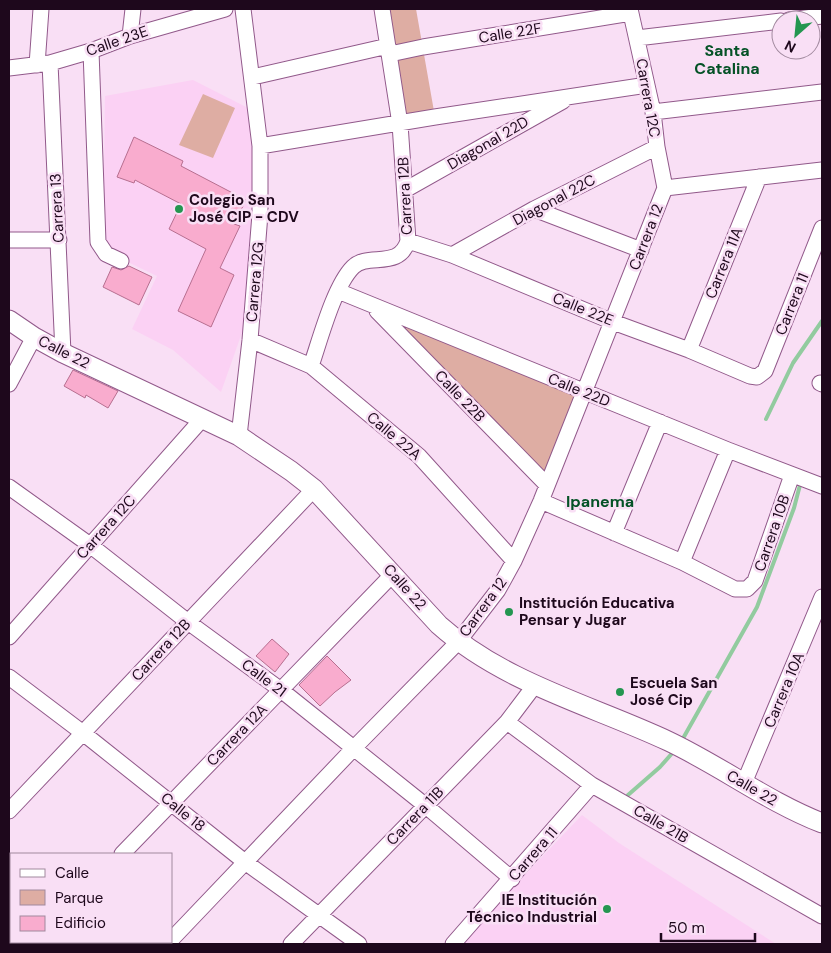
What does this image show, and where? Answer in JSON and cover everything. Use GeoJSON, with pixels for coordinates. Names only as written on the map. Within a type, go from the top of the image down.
{"type":"FeatureCollection","features":[{"type":"Feature","properties":{"kind":"street","name":"Carrera 13"},"geometry":{"type":"LineString","coordinates":[[41,9],[43,64],[59,240],[63,352]]}},
{"type":"Feature","properties":{"kind":"street"},"geometry":{"type":"LineString","coordinates":[[130,36],[133,9]]}},
{"type":"Feature","properties":{"kind":"street","name":"Calle 23E"},"geometry":{"type":"LineString","coordinates":[[9,68],[43,64],[91,51],[130,36],[225,9]]}},
{"type":"Feature","properties":{"kind":"street","name":"Carrera 12G"},"geometry":{"type":"LineString","coordinates":[[239,436],[250,340],[260,214],[260,146],[253,77],[243,9]]}},
{"type":"Feature","properties":{"kind":"street","name":"Carrera 12B"},"geometry":{"type":"LineString","coordinates":[[311,366],[338,291],[354,266],[364,262],[395,257],[406,248],[408,241],[400,124],[382,9]]}},
{"type":"Feature","properties":{"kind":"street","name":"Calle 22F"},"geometry":{"type":"LineString","coordinates":[[389,50],[423,47],[630,11]]}},
{"type":"Feature","properties":{"kind":"street","name":"Carrera 12C"},"geometry":{"type":"LineString","coordinates":[[630,11],[654,112],[657,147],[665,188]]}},
{"type":"Feature","properties":{"kind":"street"},"geometry":{"type":"LineString","coordinates":[[637,38],[771,22]]}},
{"type":"Feature","properties":{"kind":"street"},"geometry":{"type":"LineString","coordinates":[[253,77],[389,50]]}},
{"type":"Feature","properties":{"kind":"street"},"geometry":{"type":"LineString","coordinates":[[91,51],[98,242],[106,254],[121,262]]}},
{"type":"Feature","properties":{"kind":"street"},"geometry":{"type":"LineString","coordinates":[[260,146],[647,85]]}},
{"type":"Feature","properties":{"kind":"street"},"geometry":{"type":"LineString","coordinates":[[654,112],[822,92]]}},
{"type":"Feature","properties":{"kind":"street","name":"Diagonal 22D"},"geometry":{"type":"LineString","coordinates":[[406,190],[571,96]]}},
{"type":"Feature","properties":{"kind":"street","name":"Diagonal 22C"},"geometry":{"type":"LineString","coordinates":[[452,255],[534,209],[657,147]]}},
{"type":"Feature","properties":{"kind":"street"},"geometry":{"type":"LineString","coordinates":[[665,188],[822,170]]}},
{"type":"Feature","properties":{"kind":"street","name":"Carrera 11A"},"geometry":{"type":"LineString","coordinates":[[689,350],[759,177]]}},
{"type":"Feature","properties":{"kind":"street","name":"Carrera 12"},"geometry":{"type":"LineString","coordinates":[[172,939],[458,642],[498,590],[514,561],[541,501],[665,188]]}},
{"type":"Feature","properties":{"kind":"street"},"geometry":{"type":"LineString","coordinates":[[534,209],[641,250]]}},
{"type":"Feature","properties":{"kind":"street","name":"Carrera 11"},"geometry":{"type":"LineString","coordinates":[[758,376],[765,371],[822,228]]}},
{"type":"Feature","properties":{"kind":"street"},"geometry":{"type":"LineString","coordinates":[[9,240],[59,240]]}},
{"type":"Feature","properties":{"kind":"street","name":"Calle 22E"},"geometry":{"type":"LineString","coordinates":[[408,241],[452,255],[613,322],[689,350],[750,376],[758,376]]}},
{"type":"Feature","properties":{"kind":"street","name":"Calle 22D"},"geometry":{"type":"LineString","coordinates":[[338,291],[584,392],[822,486]]}},
{"type":"Feature","properties":{"kind":"street","name":"Calle 22B"},"geometry":{"type":"LineString","coordinates":[[373,306],[547,485]]}},
{"type":"Feature","properties":{"kind":"street","name":"Calle 22"},"geometry":{"type":"LineString","coordinates":[[9,320],[34,337],[63,352],[239,436],[291,471],[314,489],[439,625],[458,642],[486,660],[535,685],[677,746],[781,805],[822,823]]}},
{"type":"Feature","properties":{"kind":"street"},"geometry":{"type":"LineString","coordinates":[[9,384],[34,337]]}},
{"type":"Feature","properties":{"kind":"street","name":"Calle 22A"},"geometry":{"type":"LineString","coordinates":[[250,340],[311,366],[419,456],[514,561]]}},
{"type":"Feature","properties":{"kind":"street","name":"Carrera 12C"},"geometry":{"type":"LineString","coordinates":[[9,637],[203,418]]}},
{"type":"Feature","properties":{"kind":"street"},"geometry":{"type":"LineString","coordinates":[[614,533],[660,422]]}},
{"type":"Feature","properties":{"kind":"street"},"geometry":{"type":"LineString","coordinates":[[541,501],[682,562],[728,450]]}},
{"type":"Feature","properties":{"kind":"street","name":"Carrera 10B"},"geometry":{"type":"LineString","coordinates":[[682,562],[735,588],[747,589],[755,581],[792,475]]}},
{"type":"Feature","properties":{"kind":"street","name":"Calle 21"},"geometry":{"type":"LineString","coordinates":[[9,487],[90,545],[188,622],[281,690],[426,806],[512,879]]}},
{"type":"Feature","properties":{"kind":"street","name":"Carrera 12B"},"geometry":{"type":"LineString","coordinates":[[9,812],[314,489]]}},
{"type":"Feature","properties":{"kind":"street","name":"Carrera 12A"},"geometry":{"type":"LineString","coordinates":[[123,853],[393,574]]}},
{"type":"Feature","properties":{"kind":"street","name":"Carrera 10A"},"geometry":{"type":"LineString","coordinates":[[744,784],[820,612],[822,597]]}},
{"type":"Feature","properties":{"kind":"street","name":"Calle 18"},"geometry":{"type":"LineString","coordinates":[[9,677],[246,862],[358,944]]}},
{"type":"Feature","properties":{"kind":"street","name":"Carrera 11B"},"geometry":{"type":"LineString","coordinates":[[291,944],[507,722],[535,685]]}},
{"type":"Feature","properties":{"kind":"street","name":"Calle 21B"},"geometry":{"type":"LineString","coordinates":[[507,722],[592,784],[822,916]]}},
{"type":"Feature","properties":{"kind":"street","name":"Carrera 11"},"geometry":{"type":"LineString","coordinates":[[454,944],[592,784]]}},
{"type":"Feature","properties":{"kind":"shaded area","name":"Colegio San José CIP - CDV"},"geometry":{"type":"Polygon","coordinates":[[[193,80],[252,110],[257,168],[250,310],[221,392],[173,350],[132,329],[157,276],[103,250],[105,96],[193,80]]]}},
{"type":"Feature","properties":{"kind":"shaded area","name":"IE Institución Técnico Industrial"},"geometry":{"type":"Polygon","coordinates":[[[582,815],[619,843],[776,944],[459,944],[582,815]]]}},
{"type":"Feature","properties":{"kind":"green space"},"geometry":{"type":"Polygon","coordinates":[[[382,9],[416,9],[435,117],[400,124],[382,9]]]}},
{"type":"Feature","properties":{"kind":"green space"},"geometry":{"type":"Polygon","coordinates":[[[203,94],[235,108],[213,158],[179,145],[203,94]]]}},
{"type":"Feature","properties":{"kind":"green space"},"geometry":{"type":"Polygon","coordinates":[[[373,306],[584,392],[547,485],[373,306]]]}},
{"type":"Feature","properties":{"kind":"green space"},"geometry":{"type":"Polygon","coordinates":[[[92,943],[93,944],[35,944],[92,943]]]}},
{"type":"Feature","properties":{"kind":"building"},"geometry":{"type":"Polygon","coordinates":[[[134,137],[183,161],[181,166],[246,200],[234,224],[240,226],[220,268],[234,275],[211,327],[178,311],[206,249],[169,229],[181,204],[135,180],[134,183],[117,177],[134,137]]]}},
{"type":"Feature","properties":{"kind":"building"},"geometry":{"type":"Polygon","coordinates":[[[129,266],[152,277],[139,305],[103,287],[112,267],[121,270],[129,266]]]}},
{"type":"Feature","properties":{"kind":"building"},"geometry":{"type":"Polygon","coordinates":[[[73,370],[118,391],[108,408],[86,395],[85,398],[64,386],[73,370]]]}},
{"type":"Feature","properties":{"kind":"building"},"geometry":{"type":"Polygon","coordinates":[[[272,639],[289,654],[275,672],[256,656],[272,639]]]}},
{"type":"Feature","properties":{"kind":"building"},"geometry":{"type":"Polygon","coordinates":[[[327,656],[351,680],[320,706],[299,685],[327,656]]]}},
{"type":"Feature","properties":{"kind":"waterway"},"geometry":{"type":"LineString","coordinates":[[766,419],[793,363],[822,321]]}},
{"type":"Feature","properties":{"kind":"waterway"},"geometry":{"type":"LineString","coordinates":[[681,742],[757,607],[794,508],[800,485]]}},
{"type":"Feature","properties":{"kind":"waterway"},"geometry":{"type":"LineString","coordinates":[[628,795],[660,767],[675,750]]}},
{"type":"Feature","properties":{"kind":"place","name":"Colegio San José CIP - CDV"},"geometry":{"type":"Point","coordinates":[179,209]}},
{"type":"Feature","properties":{"kind":"place","name":"Institución Educativa Pensar y Jugar"},"geometry":{"type":"Point","coordinates":[509,612]}},
{"type":"Feature","properties":{"kind":"place","name":"Escuela San José Cip"},"geometry":{"type":"Point","coordinates":[620,692]}},
{"type":"Feature","properties":{"kind":"place","name":"IE Institución Técnico Industrial"},"geometry":{"type":"Point","coordinates":[607,909]}},
{"type":"Feature","properties":{"kind":"district","name":"Santa Catalina"},"geometry":{"type":"Point","coordinates":[727,59]}},
{"type":"Feature","properties":{"kind":"district","name":"Ipanema"},"geometry":{"type":"Point","coordinates":[600,501]}}]}
